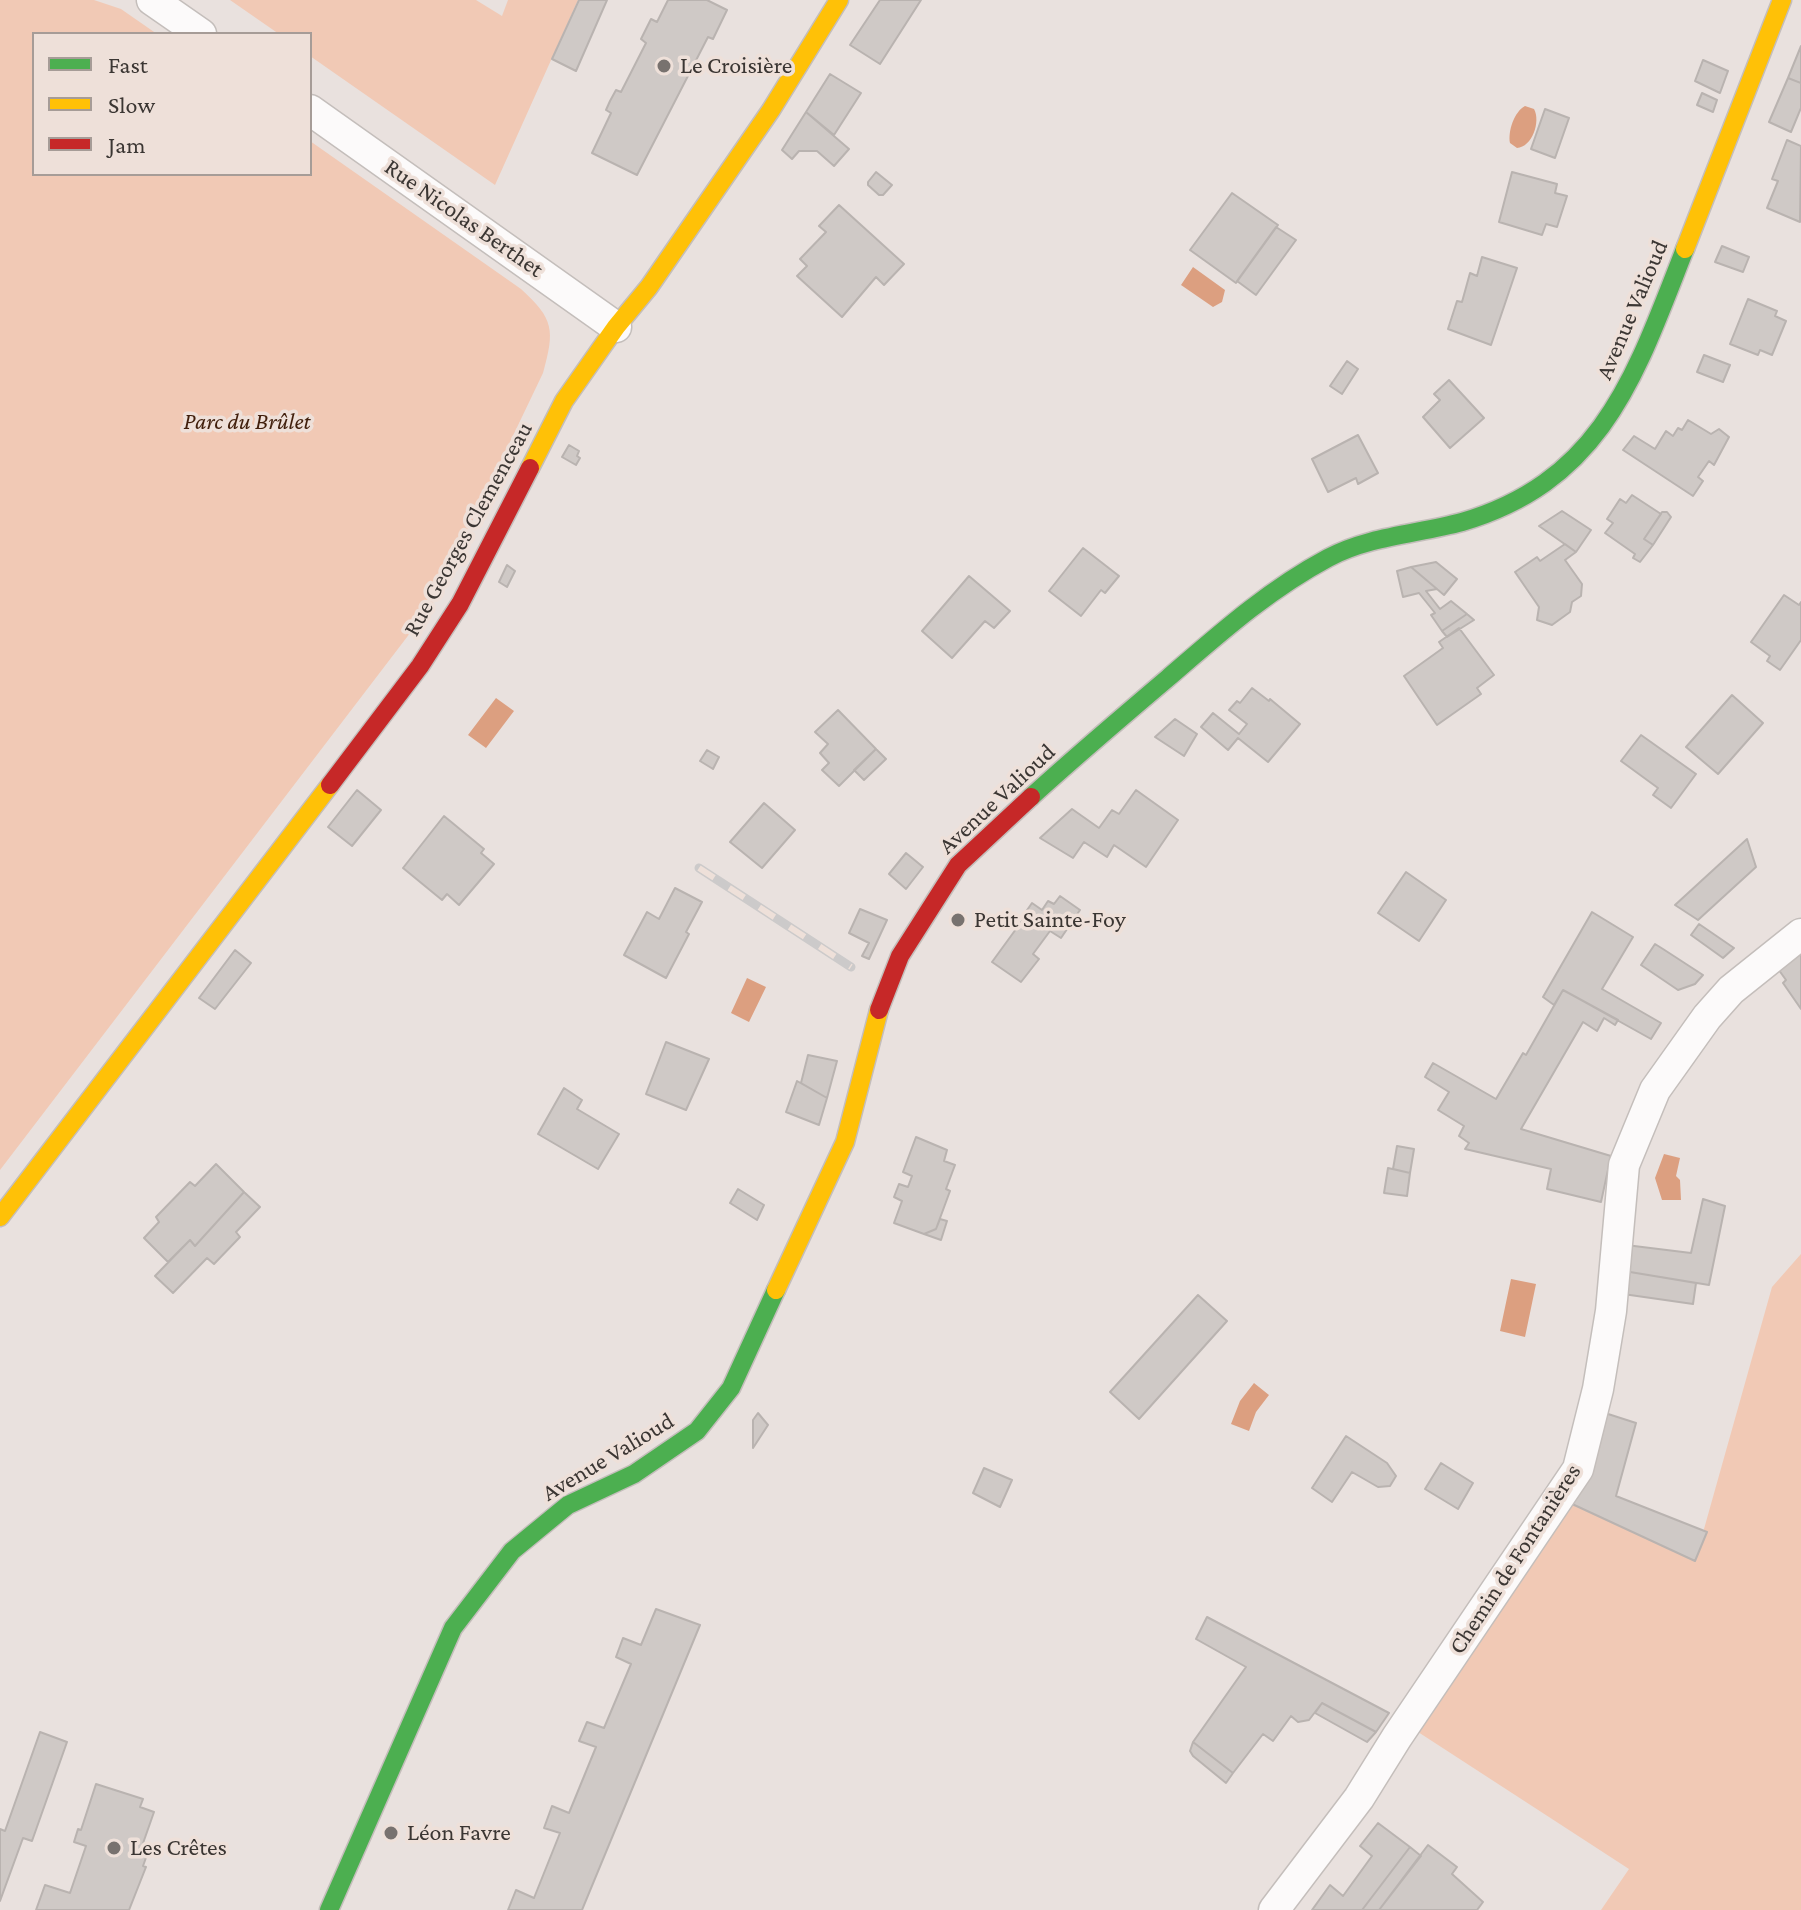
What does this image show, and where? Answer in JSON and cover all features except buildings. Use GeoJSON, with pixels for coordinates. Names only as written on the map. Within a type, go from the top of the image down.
{"type":"FeatureCollection","features":[{"type":"Feature","properties":{"kind":"main road","name":"Rue Georges Clemenceau"},"geometry":{"type":"LineString","coordinates":[[0,1217],[420,666],[460,604],[564,401],[616,327],[649,287],[762,122],[839,0]]}},
{"type":"Feature","properties":{"kind":"main road","name":"Avenue Valioud"},"geometry":{"type":"LineString","coordinates":[[329,1910],[453,1628],[512,1551],[568,1505],[634,1474],[697,1431],[731,1388],[845,1142],[875,1021],[894,969],[958,865],[1063,768],[1281,585],[1332,556],[1398,535],[1461,522],[1517,502],[1557,473],[1588,445],[1614,409],[1640,364],[1782,0]]}},
{"type":"Feature","properties":{"kind":"street"},"geometry":{"type":"LineString","coordinates":[[152,0],[198,32]]}},
{"type":"Feature","properties":{"kind":"street","name":"Rue Nicolas Berthet"},"geometry":{"type":"LineString","coordinates":[[312,111],[616,327]]}},
{"type":"Feature","properties":{"kind":"street","name":"Chemin de Fontanières"},"geometry":{"type":"LineString","coordinates":[[1274,1910],[1359,1798],[1578,1469],[1598,1389],[1611,1311],[1624,1165],[1655,1090],[1707,1017],[1731,990],[1801,934]]}},
{"type":"Feature","properties":{"kind":"green space","name":"Parc du Brûlet"},"geometry":{"type":"Polygon","coordinates":[[[0,0],[94,0],[121,9],[154,32],[32,32],[32,176],[312,176],[312,142],[521,289],[546,317],[550,335],[543,373],[433,603],[0,1170],[0,0]]]}},
{"type":"Feature","properties":{"kind":"green space"},"geometry":{"type":"Polygon","coordinates":[[[230,0],[476,0],[502,16],[508,0],[578,0],[495,185],[312,57],[312,32],[276,32],[230,0]]]}},
{"type":"Feature","properties":{"kind":"green space"},"geometry":{"type":"Polygon","coordinates":[[[1801,1254],[1801,1910],[1601,1910],[1629,1869],[1415,1730],[1484,1637],[1570,1503],[1695,1561],[1772,1287],[1801,1254]]]}},
{"type":"Feature","properties":{"kind":"shaded area"},"geometry":{"type":"Polygon","coordinates":[[[1525,106],[1534,109],[1536,127],[1531,139],[1517,148],[1510,143],[1511,128],[1515,117],[1525,106]]]}},
{"type":"Feature","properties":{"kind":"shaded area"},"geometry":{"type":"Polygon","coordinates":[[[1193,267],[1225,290],[1222,302],[1213,307],[1181,285],[1193,267]]]}},
{"type":"Feature","properties":{"kind":"shaded area"},"geometry":{"type":"Polygon","coordinates":[[[496,698],[514,711],[486,748],[468,735],[496,698]]]}},
{"type":"Feature","properties":{"kind":"shaded area"},"geometry":{"type":"Polygon","coordinates":[[[747,978],[766,987],[749,1022],[731,1013],[747,978]]]}},
{"type":"Feature","properties":{"kind":"shaded area"},"geometry":{"type":"Polygon","coordinates":[[[1664,1154],[1680,1158],[1676,1176],[1680,1180],[1681,1200],[1662,1200],[1655,1178],[1664,1154]]]}},
{"type":"Feature","properties":{"kind":"shaded area"},"geometry":{"type":"Polygon","coordinates":[[[1511,1279],[1536,1284],[1525,1337],[1500,1331],[1511,1279]]]}},
{"type":"Feature","properties":{"kind":"shaded area"},"geometry":{"type":"Polygon","coordinates":[[[1254,1383],[1269,1395],[1256,1412],[1249,1431],[1231,1424],[1240,1401],[1254,1383]]]}},
{"type":"Feature","properties":{"kind":"railway"},"geometry":{"type":"LineString","coordinates":[[699,868],[851,967]]}},
{"type":"Feature","properties":{"kind":"traffic: fast"},"geometry":{"type":"LineString","coordinates":[[1031,797],[1225,629],[1264,598],[1306,571],[1360,545],[1462,522],[1510,503],[1550,479],[1582,450],[1608,416],[1630,379],[1685,249]]}},
{"type":"Feature","properties":{"kind":"traffic: fast"},"geometry":{"type":"LineString","coordinates":[[329,1910],[453,1628],[512,1551],[568,1505],[634,1474],[697,1431],[731,1388],[776,1290]]}},
{"type":"Feature","properties":{"kind":"traffic: slow"},"geometry":{"type":"LineString","coordinates":[[530,468],[564,401],[616,327],[649,287],[771,110],[839,0]]}},
{"type":"Feature","properties":{"kind":"traffic: slow"},"geometry":{"type":"LineString","coordinates":[[1685,249],[1782,0]]}},
{"type":"Feature","properties":{"kind":"traffic: slow"},"geometry":{"type":"LineString","coordinates":[[0,1217],[330,785]]}},
{"type":"Feature","properties":{"kind":"traffic: slow"},"geometry":{"type":"LineString","coordinates":[[776,1290],[845,1142],[879,1010]]}},
{"type":"Feature","properties":{"kind":"traffic: jam"},"geometry":{"type":"LineString","coordinates":[[330,785],[420,666],[460,604],[530,468]]}},
{"type":"Feature","properties":{"kind":"traffic: jam"},"geometry":{"type":"LineString","coordinates":[[879,1010],[900,956],[958,865],[1031,797]]}},
{"type":"Feature","properties":{"kind":"place","name":"Le Croisière"},"geometry":{"type":"Point","coordinates":[664,66]}},
{"type":"Feature","properties":{"kind":"place","name":"Petit Sainte-Foy"},"geometry":{"type":"Point","coordinates":[958,920]}},
{"type":"Feature","properties":{"kind":"place","name":"Léon Favre"},"geometry":{"type":"Point","coordinates":[391,1833]}},
{"type":"Feature","properties":{"kind":"place","name":"Les Crêtes"},"geometry":{"type":"Point","coordinates":[114,1848]}}]}
